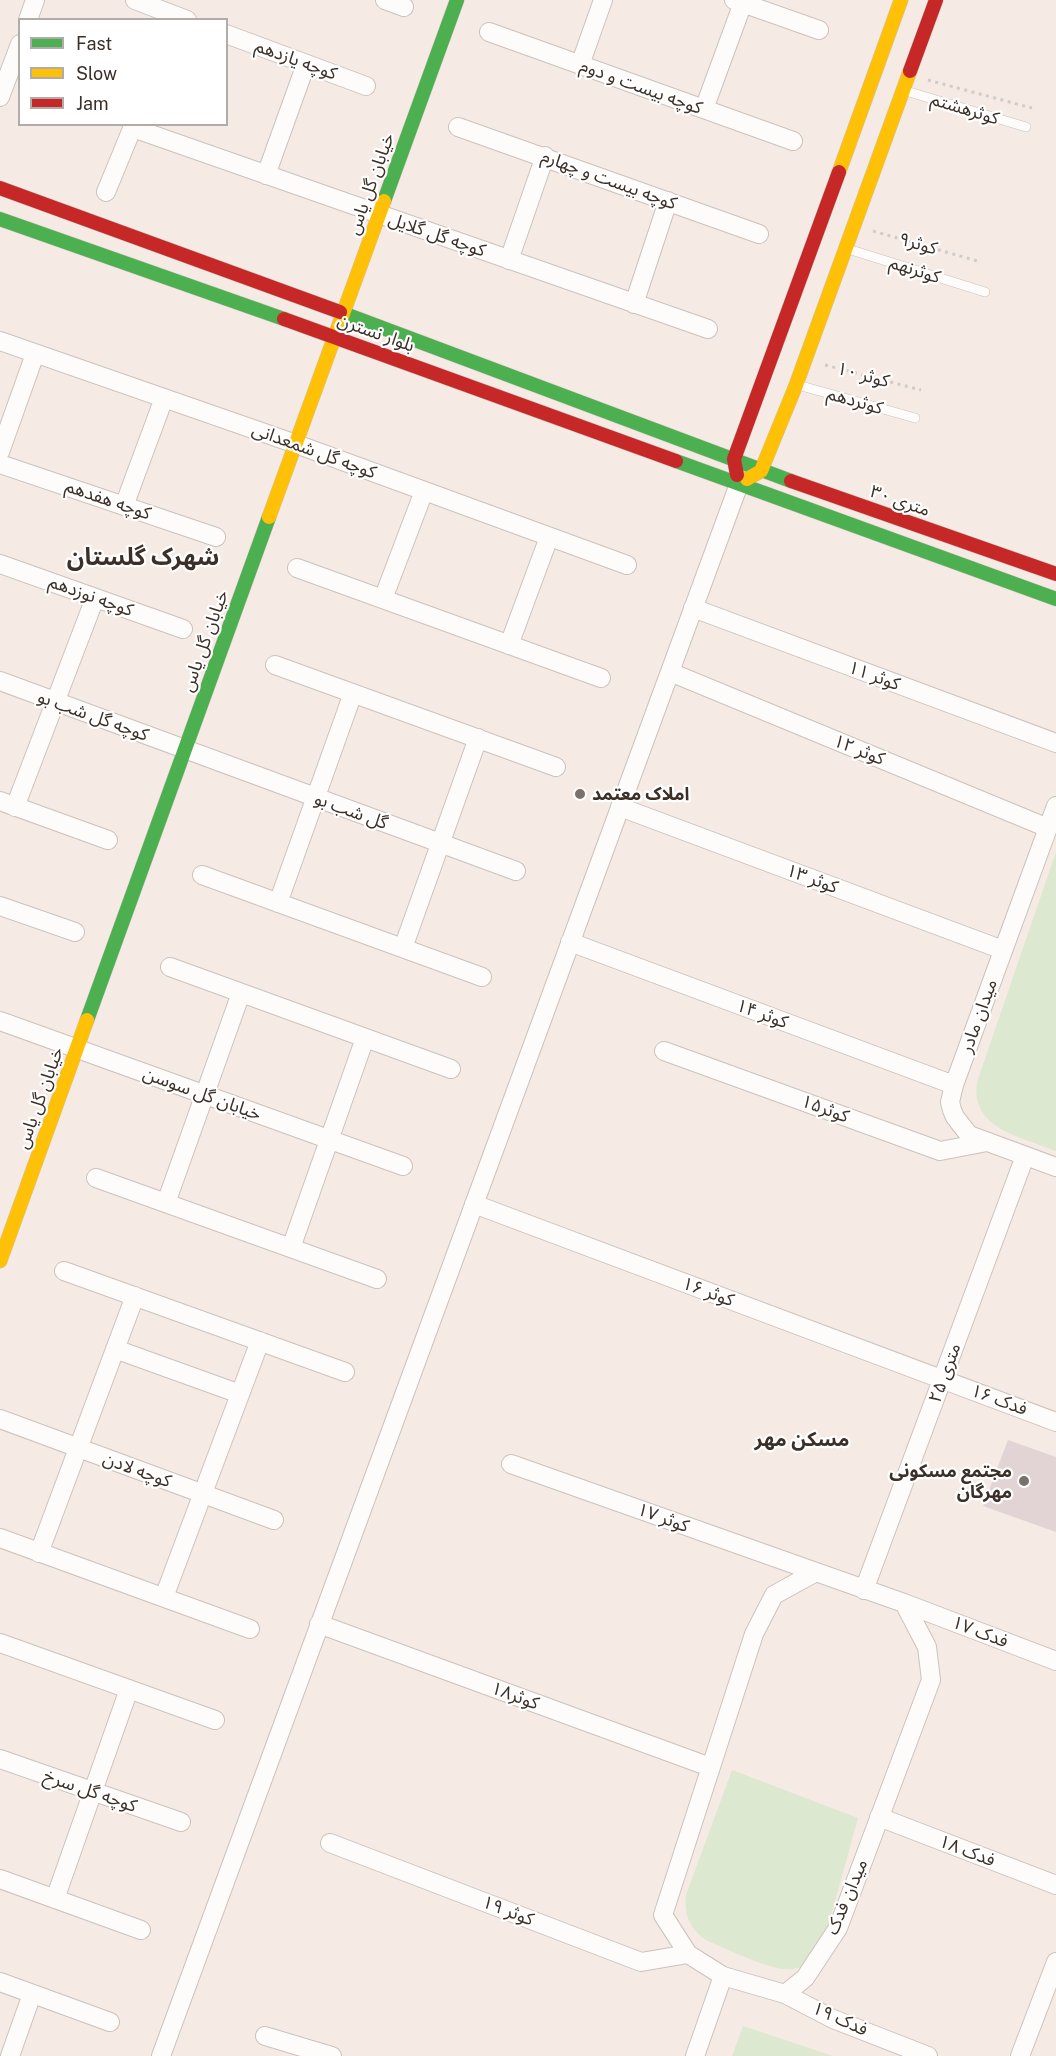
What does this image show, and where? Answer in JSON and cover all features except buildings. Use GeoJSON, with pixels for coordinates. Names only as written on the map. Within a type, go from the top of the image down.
{"type":"FeatureCollection","features":[{"type":"Feature","properties":{"kind":"street"},"geometry":{"type":"LineString","coordinates":[[29,18],[35,0]]}},
{"type":"Feature","properties":{"kind":"street"},"geometry":{"type":"LineString","coordinates":[[135,0],[177,18]]}},
{"type":"Feature","properties":{"kind":"street"},"geometry":{"type":"LineString","coordinates":[[385,0],[404,7]]}},
{"type":"Feature","properties":{"kind":"street","name":"خیابان گل یاس"},"geometry":{"type":"LineString","coordinates":[[0,1261],[6,1227],[77,1049],[457,0]]}},
{"type":"Feature","properties":{"kind":"street"},"geometry":{"type":"LineString","coordinates":[[580,65],[603,0]]}},
{"type":"Feature","properties":{"kind":"street"},"geometry":{"type":"LineString","coordinates":[[160,2056],[739,484],[734,459],[901,0]]}},
{"type":"Feature","properties":{"kind":"street"},"geometry":{"type":"LineString","coordinates":[[739,484],[761,471],[806,359],[936,0]]}},
{"type":"Feature","properties":{"kind":"street"},"geometry":{"type":"LineString","coordinates":[[704,109],[740,1],[819,30]]}},
{"type":"Feature","properties":{"kind":"street","name":"کوچه بیست و دوم"},"geometry":{"type":"LineString","coordinates":[[489,32],[793,141]]}},
{"type":"Feature","properties":{"kind":"street","name":"کوچه یازدهم"},"geometry":{"type":"LineString","coordinates":[[228,35],[366,86]]}},
{"type":"Feature","properties":{"kind":"street"},"geometry":{"type":"LineString","coordinates":[[0,97],[18,49]]}},
{"type":"Feature","properties":{"kind":"street"},"geometry":{"type":"LineString","coordinates":[[266,175],[306,64]]}},
{"type":"Feature","properties":{"kind":"street"},"geometry":{"type":"LineString","coordinates":[[106,192],[133,126]]}},
{"type":"Feature","properties":{"kind":"street","name":"کوچه گل گلایل"},"geometry":{"type":"LineString","coordinates":[[133,126],[266,175],[708,329]]}},
{"type":"Feature","properties":{"kind":"street","name":"کوچه بیست و چهارم"},"geometry":{"type":"LineString","coordinates":[[458,127],[545,156],[759,234]]}},
{"type":"Feature","properties":{"kind":"street"},"geometry":{"type":"LineString","coordinates":[[509,260],[545,156]]}},
{"type":"Feature","properties":{"kind":"street","name":"بلوار نسترن"},"geometry":{"type":"LineString","coordinates":[[0,188],[734,459]]}},
{"type":"Feature","properties":{"kind":"street"},"geometry":{"type":"LineString","coordinates":[[634,303],[668,201]]}},
{"type":"Feature","properties":{"kind":"street","name":"بلوار نسترن"},"geometry":{"type":"LineString","coordinates":[[0,219],[335,337],[739,484]]}},
{"type":"Feature","properties":{"kind":"street","name":"کوچه گل شمعدانی"},"geometry":{"type":"LineString","coordinates":[[0,341],[296,444],[627,566]]}},
{"type":"Feature","properties":{"kind":"street"},"geometry":{"type":"LineString","coordinates":[[0,452],[35,354]]}},
{"type":"Feature","properties":{"kind":"street"},"geometry":{"type":"LineString","coordinates":[[124,506],[164,398]]}},
{"type":"Feature","properties":{"kind":"street","name":"۳۰ متری"},"geometry":{"type":"LineString","coordinates":[[734,459],[761,471],[1056,574]]}},
{"type":"Feature","properties":{"kind":"street","name":"کوچه هفدهم"},"geometry":{"type":"LineString","coordinates":[[0,464],[216,537]]}},
{"type":"Feature","properties":{"kind":"street"},"geometry":{"type":"LineString","coordinates":[[739,484],[1056,599]]}},
{"type":"Feature","properties":{"kind":"street"},"geometry":{"type":"LineString","coordinates":[[383,599],[424,491]]}},
{"type":"Feature","properties":{"kind":"street"},"geometry":{"type":"LineString","coordinates":[[509,645],[549,537]]}},
{"type":"Feature","properties":{"kind":"street","name":"کوچه نوزدهم"},"geometry":{"type":"LineString","coordinates":[[0,564],[183,629]]}},
{"type":"Feature","properties":{"kind":"street"},"geometry":{"type":"LineString","coordinates":[[297,568],[601,678]]}},
{"type":"Feature","properties":{"kind":"street"},"geometry":{"type":"LineString","coordinates":[[95,598],[55,702],[8,804],[108,840]]}},
{"type":"Feature","properties":{"kind":"street","name":"کوثر ۱۱"},"geometry":{"type":"LineString","coordinates":[[693,608],[1056,743]]}},
{"type":"Feature","properties":{"kind":"street"},"geometry":{"type":"LineString","coordinates":[[275,665],[556,766]]}},
{"type":"Feature","properties":{"kind":"street","name":"کوثر ۱۲"},"geometry":{"type":"LineString","coordinates":[[670,672],[1048,828]]}},
{"type":"Feature","properties":{"kind":"street","name":"کوچه گل شب بو"},"geometry":{"type":"LineString","coordinates":[[0,681],[185,750]]}},
{"type":"Feature","properties":{"kind":"street"},"geometry":{"type":"LineString","coordinates":[[278,903],[353,693]]}},
{"type":"Feature","properties":{"kind":"street"},"geometry":{"type":"LineString","coordinates":[[403,948],[478,738]]}},
{"type":"Feature","properties":{"kind":"street","name":"گل شب بو"},"geometry":{"type":"LineString","coordinates":[[185,750],[516,871]]}},
{"type":"Feature","properties":{"kind":"street","name":"کوثر ۱۳"},"geometry":{"type":"LineString","coordinates":[[620,807],[1003,950]]}},
{"type":"Feature","properties":{"kind":"street","name":"میدان مادر"},"geometry":{"type":"LineString","coordinates":[[1056,807],[954,1085],[950,1102],[955,1117],[969,1135],[1056,1167]]}},
{"type":"Feature","properties":{"kind":"street"},"geometry":{"type":"LineString","coordinates":[[202,875],[482,977]]}},
{"type":"Feature","properties":{"kind":"street"},"geometry":{"type":"LineString","coordinates":[[0,906],[75,932]]}},
{"type":"Feature","properties":{"kind":"street","name":"کوثر ۱۴"},"geometry":{"type":"LineString","coordinates":[[570,942],[954,1085]]}},
{"type":"Feature","properties":{"kind":"street"},"geometry":{"type":"LineString","coordinates":[[170,967],[451,1069]]}},
{"type":"Feature","properties":{"kind":"street"},"geometry":{"type":"LineString","coordinates":[[166,1203],[241,993]]}},
{"type":"Feature","properties":{"kind":"street","name":"خیابان گل سوسن"},"geometry":{"type":"LineString","coordinates":[[0,1021],[403,1166]]}},
{"type":"Feature","properties":{"kind":"street"},"geometry":{"type":"LineString","coordinates":[[291,1248],[365,1038]]}},
{"type":"Feature","properties":{"kind":"street","name":"کوثر۱۵"},"geometry":{"type":"LineString","coordinates":[[664,1051],[940,1151],[988,1142]]}},
{"type":"Feature","properties":{"kind":"street","name":"۲۵ متری"},"geometry":{"type":"LineString","coordinates":[[864,1590],[1025,1156]]}},
{"type":"Feature","properties":{"kind":"street"},"geometry":{"type":"LineString","coordinates":[[96,1178],[377,1279]]}},
{"type":"Feature","properties":{"kind":"street","name":"کوثر ۱۶"},"geometry":{"type":"LineString","coordinates":[[474,1204],[942,1379]]}},
{"type":"Feature","properties":{"kind":"street"},"geometry":{"type":"LineString","coordinates":[[64,1271],[345,1372]]}},
{"type":"Feature","properties":{"kind":"street"},"geometry":{"type":"LineString","coordinates":[[39,1552],[135,1296]]}},
{"type":"Feature","properties":{"kind":"street"},"geometry":{"type":"LineString","coordinates":[[164,1598],[260,1341]]}},
{"type":"Feature","properties":{"kind":"street"},"geometry":{"type":"LineString","coordinates":[[115,1349],[240,1394]]}},
{"type":"Feature","properties":{"kind":"street","name":"فدک ۱۶"},"geometry":{"type":"LineString","coordinates":[[942,1379],[1056,1422]]}},
{"type":"Feature","properties":{"kind":"street","name":"کوچه لادن"},"geometry":{"type":"LineString","coordinates":[[0,1419],[274,1520]]}},
{"type":"Feature","properties":{"kind":"street","name":"کوثر ۱۷"},"geometry":{"type":"LineString","coordinates":[[511,1464],[816,1572]]}},
{"type":"Feature","properties":{"kind":"street"},"geometry":{"type":"LineString","coordinates":[[0,1538],[250,1629]]}},
{"type":"Feature","properties":{"kind":"street"},"geometry":{"type":"LineString","coordinates":[[786,1994],[723,1976],[688,1954],[663,1915],[754,1634],[774,1595],[816,1572],[904,1604]]}},
{"type":"Feature","properties":{"kind":"street","name":"فدک ۱۷"},"geometry":{"type":"LineString","coordinates":[[904,1604],[1056,1661]]}},
{"type":"Feature","properties":{"kind":"street","name":"میدان فدک"},"geometry":{"type":"LineString","coordinates":[[786,1994],[806,1977],[838,1928],[931,1680],[927,1647],[904,1604]]}},
{"type":"Feature","properties":{"kind":"street","name":"کوثر۱۸"},"geometry":{"type":"LineString","coordinates":[[320,1624],[710,1767]]}},
{"type":"Feature","properties":{"kind":"street"},"geometry":{"type":"LineString","coordinates":[[2,1648],[129,1689],[215,1720]]}},
{"type":"Feature","properties":{"kind":"street"},"geometry":{"type":"LineString","coordinates":[[55,1899],[129,1689]]}},
{"type":"Feature","properties":{"kind":"street","name":"کوچه گل سرخ"},"geometry":{"type":"LineString","coordinates":[[0,1759],[181,1822]]}},
{"type":"Feature","properties":{"kind":"street","name":"فدک ۱۸"},"geometry":{"type":"LineString","coordinates":[[879,1817],[1056,1886]]}},
{"type":"Feature","properties":{"kind":"street","name":"کوثر ۱۹"},"geometry":{"type":"LineString","coordinates":[[330,1843],[641,1962],[688,1954]]}},
{"type":"Feature","properties":{"kind":"street"},"geometry":{"type":"LineString","coordinates":[[0,1879],[141,1930]]}},
{"type":"Feature","properties":{"kind":"street"},"geometry":{"type":"LineString","coordinates":[[1020,2056],[1056,1962]]}},
{"type":"Feature","properties":{"kind":"street"},"geometry":{"type":"LineString","coordinates":[[695,2056],[723,1976]]}},
{"type":"Feature","properties":{"kind":"street"},"geometry":{"type":"LineString","coordinates":[[0,1982],[110,2022]]}},
{"type":"Feature","properties":{"kind":"street"},"geometry":{"type":"LineString","coordinates":[[10,2056],[32,1994]]}},
{"type":"Feature","properties":{"kind":"street","name":"فدک ۱۹"},"geometry":{"type":"LineString","coordinates":[[786,1994],[833,2019],[928,2056]]}},
{"type":"Feature","properties":{"kind":"street"},"geometry":{"type":"LineString","coordinates":[[265,2036],[332,2056]]}},
{"type":"Feature","properties":{"kind":"lane","name":"کوثرهشتم"},"geometry":{"type":"LineString","coordinates":[[904,90],[1026,128]]}},
{"type":"Feature","properties":{"kind":"lane","name":"کوثرنهم"},"geometry":{"type":"LineString","coordinates":[[846,248],[985,292]]}},
{"type":"Feature","properties":{"kind":"lane","name":"کوثردهم"},"geometry":{"type":"LineString","coordinates":[[796,385],[915,418]]}},
{"type":"Feature","properties":{"kind":"path"},"geometry":{"type":"LineString","coordinates":[[909,75],[1032,108]]}},
{"type":"Feature","properties":{"kind":"path","name":"کوثر۹"},"geometry":{"type":"LineString","coordinates":[[854,225],[981,262]]}},
{"type":"Feature","properties":{"kind":"path","name":"کوثر ۱۰"},"geometry":{"type":"LineString","coordinates":[[806,359],[921,390]]}},
{"type":"Feature","properties":{"kind":"green space"},"geometry":{"type":"Polygon","coordinates":[[[1056,852],[1056,1151],[1014,1135],[990,1121],[982,1111],[977,1098],[977,1082],[1056,852]]]}},
{"type":"Feature","properties":{"kind":"green space"},"geometry":{"type":"Polygon","coordinates":[[[732,1770],[858,1818],[821,1952],[808,1963],[797,1968],[784,1969],[763,1964],[708,1941],[697,1932],[687,1916],[686,1895],[732,1770]]]}},
{"type":"Feature","properties":{"kind":"green space"},"geometry":{"type":"Polygon","coordinates":[[[743,2026],[833,2056],[732,2056],[743,2026]]]}},
{"type":"Feature","properties":{"kind":"traffic: fast"},"geometry":{"type":"LineString","coordinates":[[384,201],[457,0]]}},
{"type":"Feature","properties":{"kind":"traffic: fast"},"geometry":{"type":"LineString","coordinates":[[0,219],[284,319]]}},
{"type":"Feature","properties":{"kind":"traffic: fast"},"geometry":{"type":"LineString","coordinates":[[340,312],[791,481]]}},
{"type":"Feature","properties":{"kind":"traffic: fast"},"geometry":{"type":"LineString","coordinates":[[676,461],[1056,599]]}},
{"type":"Feature","properties":{"kind":"traffic: fast"},"geometry":{"type":"LineString","coordinates":[[87,1020],[269,517]]}},
{"type":"Feature","properties":{"kind":"traffic: slow"},"geometry":{"type":"LineString","coordinates":[[839,172],[901,0]]}},
{"type":"Feature","properties":{"kind":"traffic: slow"},"geometry":{"type":"LineString","coordinates":[[747,479],[761,471],[796,385],[910,71]]}},
{"type":"Feature","properties":{"kind":"traffic: slow"},"geometry":{"type":"LineString","coordinates":[[269,517],[384,201]]}},
{"type":"Feature","properties":{"kind":"traffic: slow"},"geometry":{"type":"LineString","coordinates":[[0,1261],[87,1020]]}},
{"type":"Feature","properties":{"kind":"traffic: jam"},"geometry":{"type":"LineString","coordinates":[[910,71],[936,0]]}},
{"type":"Feature","properties":{"kind":"traffic: jam"},"geometry":{"type":"LineString","coordinates":[[737,475],[734,459],[839,172]]}},
{"type":"Feature","properties":{"kind":"traffic: jam"},"geometry":{"type":"LineString","coordinates":[[0,188],[340,312]]}},
{"type":"Feature","properties":{"kind":"traffic: jam"},"geometry":{"type":"LineString","coordinates":[[284,319],[676,461]]}},
{"type":"Feature","properties":{"kind":"traffic: jam"},"geometry":{"type":"LineString","coordinates":[[791,481],[1056,574]]}},
{"type":"Feature","properties":{"kind":"place","name":"املاک معتمد"},"geometry":{"type":"Point","coordinates":[580,794]}},
{"type":"Feature","properties":{"kind":"place","name":"مجتمع مسکونی مهرگان"},"geometry":{"type":"Point","coordinates":[1024,1481]}},
{"type":"Feature","properties":{"kind":"district","name":"شهرک گلستان"},"geometry":{"type":"Point","coordinates":[143,558]}},
{"type":"Feature","properties":{"kind":"district","name":"مسکن مهر"},"geometry":{"type":"Point","coordinates":[802,1440]}}]}
